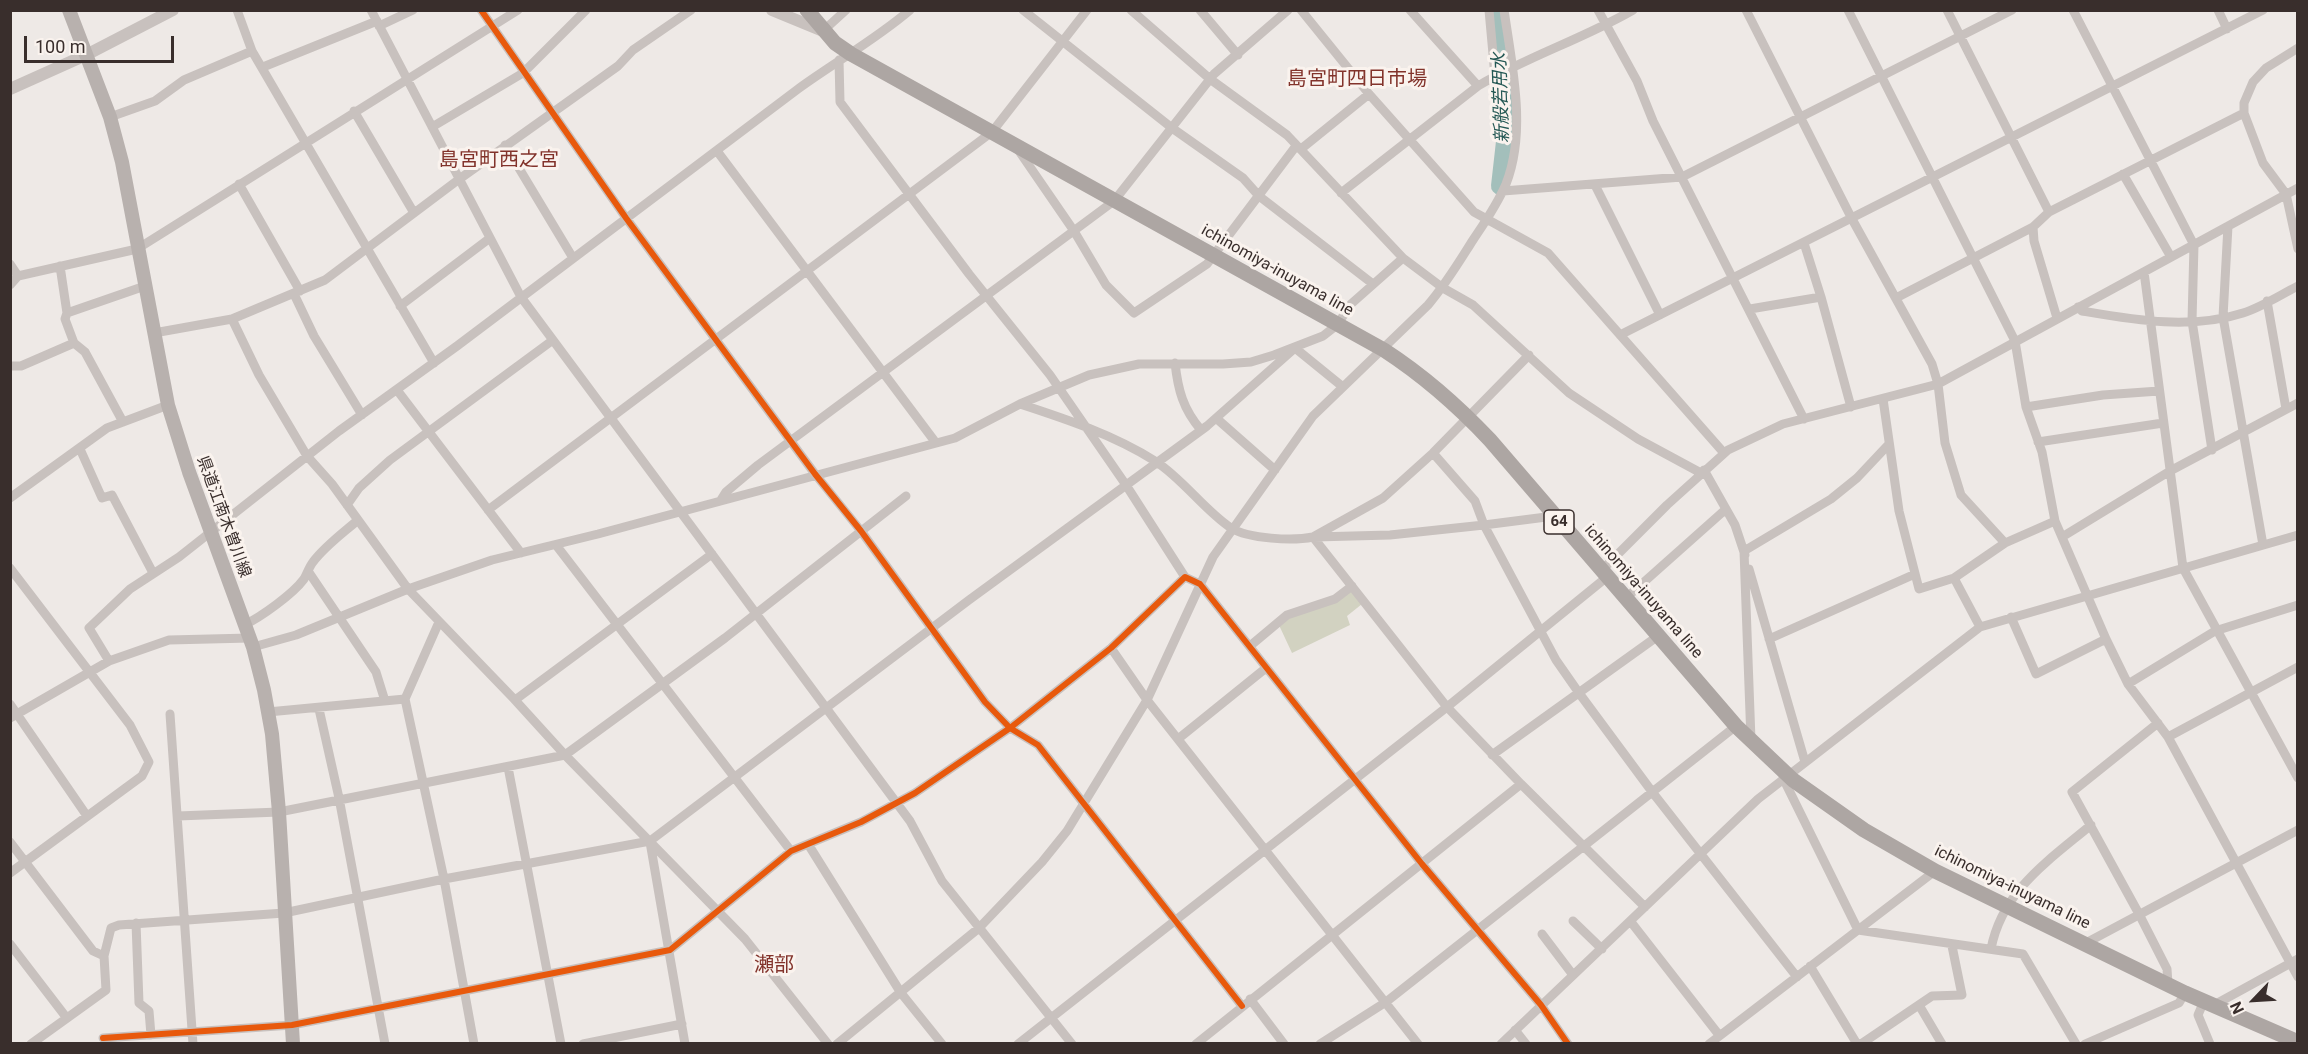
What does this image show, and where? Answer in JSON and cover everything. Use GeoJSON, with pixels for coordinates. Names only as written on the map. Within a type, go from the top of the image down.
{"type":"FeatureCollection","features":[{"type":"Feature","properties":{"kind":"main road","name":"県道江南木曽川線"},"geometry":{"type":"LineString","coordinates":[[69,10],[88,54],[110,117],[122,162],[168,405],[249,637],[268,712],[279,812],[293,1044]]}},
{"type":"Feature","properties":{"kind":"main road","name":"ichinomiya-inuyama line"},"geometry":{"type":"LineString","coordinates":[[807,10],[845,57],[992,132],[1384,350],[1414,370],[1468,417],[1736,726],[1785,777],[1864,830],[1935,871],[2185,993],[2298,1042]]}},
{"type":"Feature","properties":{"kind":"street"},"geometry":{"type":"LineString","coordinates":[[10,89],[88,54],[173,10]]}},
{"type":"Feature","properties":{"kind":"street"},"geometry":{"type":"LineString","coordinates":[[237,10],[252,51],[365,249],[434,363]]}},
{"type":"Feature","properties":{"kind":"street"},"geometry":{"type":"LineString","coordinates":[[371,10],[521,297],[909,821],[942,881],[1072,1044]]}},
{"type":"Feature","properties":{"kind":"street"},"geometry":{"type":"LineString","coordinates":[[263,67],[413,10]]}},
{"type":"Feature","properties":{"kind":"street"},"geometry":{"type":"LineString","coordinates":[[481,10],[491,29],[553,112],[714,339],[815,474],[861,531],[985,702],[1010,728],[1038,745],[1173,921],[1284,1044]]}},
{"type":"Feature","properties":{"kind":"street"},"geometry":{"type":"LineString","coordinates":[[10,285],[18,276],[137,249],[518,10]]}},
{"type":"Feature","properties":{"kind":"street"},"geometry":{"type":"LineString","coordinates":[[432,127],[523,73],[586,10]]}},
{"type":"Feature","properties":{"kind":"street"},"geometry":{"type":"LineString","coordinates":[[154,333],[232,319],[325,280],[458,180],[618,66],[633,50],[692,10]]}},
{"type":"Feature","properties":{"kind":"street"},"geometry":{"type":"LineString","coordinates":[[772,10],[823,31],[846,10]]}},
{"type":"Feature","properties":{"kind":"street"},"geometry":{"type":"LineString","coordinates":[[109,661],[89,628],[130,589],[211,533],[249,499],[845,57],[885,32],[910,10]]}},
{"type":"Feature","properties":{"kind":"street"},"geometry":{"type":"LineString","coordinates":[[1023,10],[1172,128],[1243,178],[1259,196],[1373,284]]}},
{"type":"Feature","properties":{"kind":"street"},"geometry":{"type":"LineString","coordinates":[[488,510],[609,417],[992,132],[1087,10]]}},
{"type":"Feature","properties":{"kind":"street"},"geometry":{"type":"LineString","coordinates":[[1131,10],[1210,79],[1279,128],[1403,258],[1443,288],[1473,305],[1569,393],[1638,439],[1703,472],[1726,509],[1744,551],[1805,762]]}},
{"type":"Feature","properties":{"kind":"street"},"geometry":{"type":"LineString","coordinates":[[1200,10],[1238,55]]}},
{"type":"Feature","properties":{"kind":"street"},"geometry":{"type":"LineString","coordinates":[[721,500],[742,479],[790,441],[1114,201],[1210,79],[1287,10]]}},
{"type":"Feature","properties":{"kind":"street"},"geometry":{"type":"LineString","coordinates":[[1301,10],[1369,94],[1474,212],[1548,253],[1724,453]]}},
{"type":"Feature","properties":{"kind":"street"},"geometry":{"type":"LineString","coordinates":[[1410,10],[1478,86]]}},
{"type":"Feature","properties":{"kind":"street"},"geometry":{"type":"LineString","coordinates":[[1489,10],[1497,76]]}},
{"type":"Feature","properties":{"kind":"street"},"geometry":{"type":"LineString","coordinates":[[837,1044],[979,928],[1042,862],[1083,806],[1147,700],[1213,557],[1313,416],[1384,350],[1443,288],[1503,191],[1514,141],[1516,112],[1504,10]]}},
{"type":"Feature","properties":{"kind":"street"},"geometry":{"type":"LineString","coordinates":[[1598,10],[1637,81],[1653,122],[1804,419]]}},
{"type":"Feature","properties":{"kind":"street"},"geometry":{"type":"LineString","coordinates":[[1341,193],[1478,86],[1607,26],[1634,10]]}},
{"type":"Feature","properties":{"kind":"street"},"geometry":{"type":"LineString","coordinates":[[1746,10],[1852,219],[1932,364],[1938,384],[1945,443],[1961,495],[2005,543]]}},
{"type":"Feature","properties":{"kind":"street"},"geometry":{"type":"LineString","coordinates":[[1848,10],[1880,78],[1933,177],[2015,341],[2026,407],[2038,442],[2055,521],[2106,639],[2128,684],[2168,737],[2236,863],[2294,961],[2298,977]]}},
{"type":"Feature","properties":{"kind":"street"},"geometry":{"type":"LineString","coordinates":[[1947,10],[2010,139],[2049,212]]}},
{"type":"Feature","properties":{"kind":"street"},"geometry":{"type":"LineString","coordinates":[[1503,191],[1682,177],[2012,10]]}},
{"type":"Feature","properties":{"kind":"street"},"geometry":{"type":"LineString","coordinates":[[2073,10],[2194,245],[2192,321],[2212,450]]}},
{"type":"Feature","properties":{"kind":"street"},"geometry":{"type":"LineString","coordinates":[[2218,10],[2227,29]]}},
{"type":"Feature","properties":{"kind":"street"},"geometry":{"type":"LineString","coordinates":[[1620,335],[2113,88],[2263,10]]}},
{"type":"Feature","properties":{"kind":"street"},"geometry":{"type":"LineString","coordinates":[[2298,48],[2266,68],[2253,81],[2244,103],[2244,113],[2263,163],[2286,194],[2298,249]]}},
{"type":"Feature","properties":{"kind":"street"},"geometry":{"type":"LineString","coordinates":[[110,117],[155,101],[184,81],[252,51]]}},
{"type":"Feature","properties":{"kind":"street"},"geometry":{"type":"LineString","coordinates":[[845,57],[840,102],[1058,387],[1126,485],[1185,577],[1200,584],[1476,931],[1541,1005],[1568,1044]]}},
{"type":"Feature","properties":{"kind":"street"},"geometry":{"type":"LineString","coordinates":[[1016,146],[1074,231],[1106,285],[1134,313],[1208,264],[1299,147],[1369,94]]}},
{"type":"Feature","properties":{"kind":"street"},"geometry":{"type":"LineString","coordinates":[[354,111],[414,213]]}},
{"type":"Feature","properties":{"kind":"street"},"geometry":{"type":"LineString","coordinates":[[1896,298],[2033,227],[2049,212],[2244,113]]}},
{"type":"Feature","properties":{"kind":"street"},"geometry":{"type":"LineString","coordinates":[[505,146],[573,258]]}},
{"type":"Feature","properties":{"kind":"street"},"geometry":{"type":"LineString","coordinates":[[717,151],[936,443]]}},
{"type":"Feature","properties":{"kind":"street"},"geometry":{"type":"LineString","coordinates":[[2123,174],[2171,257]]}},
{"type":"Feature","properties":{"kind":"street"},"geometry":{"type":"LineString","coordinates":[[239,184],[297,293],[314,336],[362,415]]}},
{"type":"Feature","properties":{"kind":"street"},"geometry":{"type":"LineString","coordinates":[[1595,185],[1660,315]]}},
{"type":"Feature","properties":{"kind":"street"},"geometry":{"type":"LineString","coordinates":[[1018,1044],[1447,707],[1541,630],[1604,574],[1724,453],[1752,437],[1804,419],[1938,384],[2298,188]]}},
{"type":"Feature","properties":{"kind":"street"},"geometry":{"type":"LineString","coordinates":[[2228,226],[2223,317],[2241,432],[2263,545]]}},
{"type":"Feature","properties":{"kind":"street"},"geometry":{"type":"LineString","coordinates":[[2033,227],[2034,241],[2057,318]]}},
{"type":"Feature","properties":{"kind":"street"},"geometry":{"type":"LineString","coordinates":[[400,306],[490,238]]}},
{"type":"Feature","properties":{"kind":"street"},"geometry":{"type":"LineString","coordinates":[[1803,243],[1821,297],[1851,407]]}},
{"type":"Feature","properties":{"kind":"street"},"geometry":{"type":"LineString","coordinates":[[14,716],[109,661],[169,640],[296,635],[408,589],[492,560],[556,545],[955,438],[1058,387],[1117,367],[1175,363],[1251,362],[1294,348],[1323,336],[1337,325],[1351,304],[1403,258]]}},
{"type":"Feature","properties":{"kind":"street"},"geometry":{"type":"LineString","coordinates":[[10,264],[18,276]]}},
{"type":"Feature","properties":{"kind":"street"},"geometry":{"type":"LineString","coordinates":[[60,266],[67,313],[65,320],[74,343],[85,352],[123,422]]}},
{"type":"Feature","properties":{"kind":"street"},"geometry":{"type":"LineString","coordinates":[[2144,272],[2183,568],[2215,631],[2298,778]]}},
{"type":"Feature","properties":{"kind":"street"},"geometry":{"type":"LineString","coordinates":[[67,313],[145,286]]}},
{"type":"Feature","properties":{"kind":"street"},"geometry":{"type":"LineString","coordinates":[[2078,307],[2082,310],[2151,322],[2192,321],[2244,313],[2298,286]]}},
{"type":"Feature","properties":{"kind":"street"},"geometry":{"type":"LineString","coordinates":[[1750,309],[1821,297]]}},
{"type":"Feature","properties":{"kind":"street"},"geometry":{"type":"LineString","coordinates":[[2267,301],[2286,409]]}},
{"type":"Feature","properties":{"kind":"street"},"geometry":{"type":"LineString","coordinates":[[232,319],[259,375],[307,456],[347,505],[408,589],[565,755],[745,939],[828,1044]]}},
{"type":"Feature","properties":{"kind":"street"},"geometry":{"type":"LineString","coordinates":[[347,505],[359,488],[390,460],[430,433],[553,340]]}},
{"type":"Feature","properties":{"kind":"street"},"geometry":{"type":"LineString","coordinates":[[10,366],[21,366],[74,343]]}},
{"type":"Feature","properties":{"kind":"street"},"geometry":{"type":"LineString","coordinates":[[1294,348],[1343,387]]}},
{"type":"Feature","properties":{"kind":"street"},"geometry":{"type":"LineString","coordinates":[[31,1044],[106,990],[104,956],[111,928],[136,923],[284,913],[444,879],[650,841],[1201,430],[1294,348]]}},
{"type":"Feature","properties":{"kind":"street"},"geometry":{"type":"LineString","coordinates":[[1313,537],[1383,498],[1433,453],[1529,355]]}},
{"type":"Feature","properties":{"kind":"street"},"geometry":{"type":"LineString","coordinates":[[1175,363],[1179,393],[1188,414],[1201,430]]}},
{"type":"Feature","properties":{"kind":"street"},"geometry":{"type":"LineString","coordinates":[[398,390],[521,553]]}},
{"type":"Feature","properties":{"kind":"street"},"geometry":{"type":"LineString","coordinates":[[2026,407],[2103,395],[2159,391]]}},
{"type":"Feature","properties":{"kind":"street"},"geometry":{"type":"LineString","coordinates":[[1882,399],[1899,511],[1919,589],[1954,578],[2005,543],[2055,521]]}},
{"type":"Feature","properties":{"kind":"street"},"geometry":{"type":"LineString","coordinates":[[2062,537],[2170,471],[2298,403]]}},
{"type":"Feature","properties":{"kind":"street"},"geometry":{"type":"LineString","coordinates":[[1020,404],[1086,427],[1157,462],[1233,529],[1281,539],[1390,535],[1554,516]]}},
{"type":"Feature","properties":{"kind":"street"},"geometry":{"type":"LineString","coordinates":[[10,498],[107,428],[168,405]]}},
{"type":"Feature","properties":{"kind":"street"},"geometry":{"type":"LineString","coordinates":[[1216,418],[1275,470]]}},
{"type":"Feature","properties":{"kind":"street"},"geometry":{"type":"LineString","coordinates":[[2038,442],[2163,423]]}},
{"type":"Feature","properties":{"kind":"street"},"geometry":{"type":"LineString","coordinates":[[1744,551],[1832,499],[1857,478],[1889,444]]}},
{"type":"Feature","properties":{"kind":"street"},"geometry":{"type":"LineString","coordinates":[[80,449],[102,498],[112,495],[153,573]]}},
{"type":"Feature","properties":{"kind":"street"},"geometry":{"type":"LineString","coordinates":[[1433,453],[1475,501],[1484,525],[1556,660],[1653,794],[1797,976]]}},
{"type":"Feature","properties":{"kind":"street"},"geometry":{"type":"LineString","coordinates":[[178,816],[279,812],[339,798],[565,755],[755,614],[906,496]]}},
{"type":"Feature","properties":{"kind":"street"},"geometry":{"type":"LineString","coordinates":[[1626,598],[1726,509]]}},
{"type":"Feature","properties":{"kind":"street"},"geometry":{"type":"LineString","coordinates":[[249,637],[259,618],[291,591],[325,549],[358,520]]}},
{"type":"Feature","properties":{"kind":"street"},"geometry":{"type":"LineString","coordinates":[[1501,1044],[1785,777],[1980,627],[2298,535]]}},
{"type":"Feature","properties":{"kind":"street"},"geometry":{"type":"LineString","coordinates":[[1313,537],[1447,707],[1645,907]]}},
{"type":"Feature","properties":{"kind":"street"},"geometry":{"type":"LineString","coordinates":[[556,545],[791,851]]}},
{"type":"Feature","properties":{"kind":"street"},"geometry":{"type":"LineString","coordinates":[[1744,551],[1751,740]]}},
{"type":"Feature","properties":{"kind":"street"},"geometry":{"type":"LineString","coordinates":[[515,700],[712,555]]}},
{"type":"Feature","properties":{"kind":"street"},"geometry":{"type":"LineString","coordinates":[[10,568],[130,725],[149,762],[142,776],[10,873]]}},
{"type":"Feature","properties":{"kind":"street"},"geometry":{"type":"LineString","coordinates":[[308,571],[376,672],[385,701]]}},
{"type":"Feature","properties":{"kind":"street"},"geometry":{"type":"LineString","coordinates":[[1769,639],[1915,574]]}},
{"type":"Feature","properties":{"kind":"street"},"geometry":{"type":"LineString","coordinates":[[103,1038],[292,1024],[670,950],[791,851],[896,803],[947,772],[1010,728],[1111,648],[1185,577]]}},
{"type":"Feature","properties":{"kind":"street"},"geometry":{"type":"LineString","coordinates":[[1954,578],[1980,627]]}},
{"type":"Feature","properties":{"kind":"street"},"geometry":{"type":"LineString","coordinates":[[1250,646],[1287,615],[1335,599],[1352,586]]}},
{"type":"Feature","properties":{"kind":"street"},"geometry":{"type":"LineString","coordinates":[[2128,684],[2215,631],[2298,605]]}},
{"type":"Feature","properties":{"kind":"street"},"geometry":{"type":"LineString","coordinates":[[2011,617],[2036,674],[2106,639]]}},
{"type":"Feature","properties":{"kind":"street"},"geometry":{"type":"LineString","coordinates":[[439,622],[405,699],[444,879],[474,1044]]}},
{"type":"Feature","properties":{"kind":"street"},"geometry":{"type":"LineString","coordinates":[[1492,755],[1658,636]]}},
{"type":"Feature","properties":{"kind":"street"},"geometry":{"type":"LineString","coordinates":[[1111,648],[1147,700],[1418,1044]]}},
{"type":"Feature","properties":{"kind":"street"},"geometry":{"type":"LineString","coordinates":[[2168,737],[2298,667]]}},
{"type":"Feature","properties":{"kind":"street"},"geometry":{"type":"LineString","coordinates":[[1178,739],[1266,668]]}},
{"type":"Feature","properties":{"kind":"street"},"geometry":{"type":"LineString","coordinates":[[268,712],[405,699]]}},
{"type":"Feature","properties":{"kind":"street"},"geometry":{"type":"LineString","coordinates":[[10,704],[14,716],[87,816]]}},
{"type":"Feature","properties":{"kind":"street"},"geometry":{"type":"LineString","coordinates":[[319,708],[339,798],[385,1044]]}},
{"type":"Feature","properties":{"kind":"street"},"geometry":{"type":"LineString","coordinates":[[170,714],[193,1044]]}},
{"type":"Feature","properties":{"kind":"street"},"geometry":{"type":"LineString","coordinates":[[2158,723],[2072,792],[2167,969],[2168,984]]}},
{"type":"Feature","properties":{"kind":"street"},"geometry":{"type":"LineString","coordinates":[[1320,1044],[1386,1002],[1583,845],[1653,794],[1736,726]]}},
{"type":"Feature","properties":{"kind":"street"},"geometry":{"type":"LineString","coordinates":[[508,767],[561,1044]]}},
{"type":"Feature","properties":{"kind":"street"},"geometry":{"type":"LineString","coordinates":[[1785,777],[1858,930]]}},
{"type":"Feature","properties":{"kind":"street"},"geometry":{"type":"LineString","coordinates":[[1197,1043],[1521,784]]}},
{"type":"Feature","properties":{"kind":"street"},"geometry":{"type":"LineString","coordinates":[[1990,949],[1995,928],[2005,907],[2028,876],[2091,825]]}},
{"type":"Feature","properties":{"kind":"street"},"geometry":{"type":"LineString","coordinates":[[2084,944],[2298,830]]}},
{"type":"Feature","properties":{"kind":"street"},"geometry":{"type":"LineString","coordinates":[[650,841],[685,1044]]}},
{"type":"Feature","properties":{"kind":"street"},"geometry":{"type":"LineString","coordinates":[[10,842],[93,951],[104,956]]}},
{"type":"Feature","properties":{"kind":"street"},"geometry":{"type":"LineString","coordinates":[[808,844],[901,993],[942,1044]]}},
{"type":"Feature","properties":{"kind":"street"},"geometry":{"type":"LineString","coordinates":[[1709,1044],[1935,871]]}},
{"type":"Feature","properties":{"kind":"street"},"geometry":{"type":"LineString","coordinates":[[1574,921],[1602,949]]}},
{"type":"Feature","properties":{"kind":"street"},"geometry":{"type":"LineString","coordinates":[[1631,922],[1719,1035]]}},
{"type":"Feature","properties":{"kind":"street"},"geometry":{"type":"LineString","coordinates":[[136,923],[139,1003],[149,1011],[151,1035]]}},
{"type":"Feature","properties":{"kind":"street"},"geometry":{"type":"LineString","coordinates":[[1858,930],[1952,946],[2023,954],[2076,1044]]}},
{"type":"Feature","properties":{"kind":"street"},"geometry":{"type":"LineString","coordinates":[[1542,934],[1573,975]]}},
{"type":"Feature","properties":{"kind":"street"},"geometry":{"type":"LineString","coordinates":[[10,944],[66,1017]]}},
{"type":"Feature","properties":{"kind":"street"},"geometry":{"type":"LineString","coordinates":[[1810,966],[1859,1044],[1932,996],[1962,995],[1952,946]]}},
{"type":"Feature","properties":{"kind":"street"},"geometry":{"type":"LineString","coordinates":[[2210,1044],[2198,1016],[2209,1003],[2294,961]]}},
{"type":"Feature","properties":{"kind":"street"},"geometry":{"type":"LineString","coordinates":[[2085,1044],[2179,1003],[2185,993]]}},
{"type":"Feature","properties":{"kind":"street"},"geometry":{"type":"LineString","coordinates":[[1919,1005],[1942,1044]]}},
{"type":"Feature","properties":{"kind":"street"},"geometry":{"type":"LineString","coordinates":[[583,1044],[682,1024]]}},
{"type":"Feature","properties":{"kind":"street"},"geometry":{"type":"LineString","coordinates":[[1515,1030],[1527,1044]]}},
{"type":"Feature","properties":{"kind":"green space"},"geometry":{"type":"Polygon","coordinates":[[[1352,591],[1362,604],[1347,616],[1350,625],[1292,653],[1278,623],[1352,591]]]}},
{"type":"Feature","properties":{"kind":"waterway","name":"新般若用水"},"geometry":{"type":"LineString","coordinates":[[1497,10],[1507,124],[1500,186]]}},
{"type":"Feature","properties":{"kind":"cycle path"},"geometry":{"type":"LineString","coordinates":[[481,10],[626,218],[815,474],[861,531],[985,702],[1010,728],[1038,745],[1242,1006]]}},
{"type":"Feature","properties":{"kind":"cycle path"},"geometry":{"type":"LineString","coordinates":[[103,1038],[292,1025],[670,950],[791,851],[861,822],[915,793],[1010,728],[1111,648],[1185,577],[1200,584],[1422,864],[1541,1005],[1568,1044]]}},
{"type":"Feature","properties":{"kind":"district","name":"島宮町四日市場"},"geometry":{"type":"Point","coordinates":[1357,80]}},
{"type":"Feature","properties":{"kind":"district","name":"島宮町西之宮"},"geometry":{"type":"Point","coordinates":[499,161]}},
{"type":"Feature","properties":{"kind":"district","name":"瀬部"},"geometry":{"type":"Point","coordinates":[774,966]}}]}
